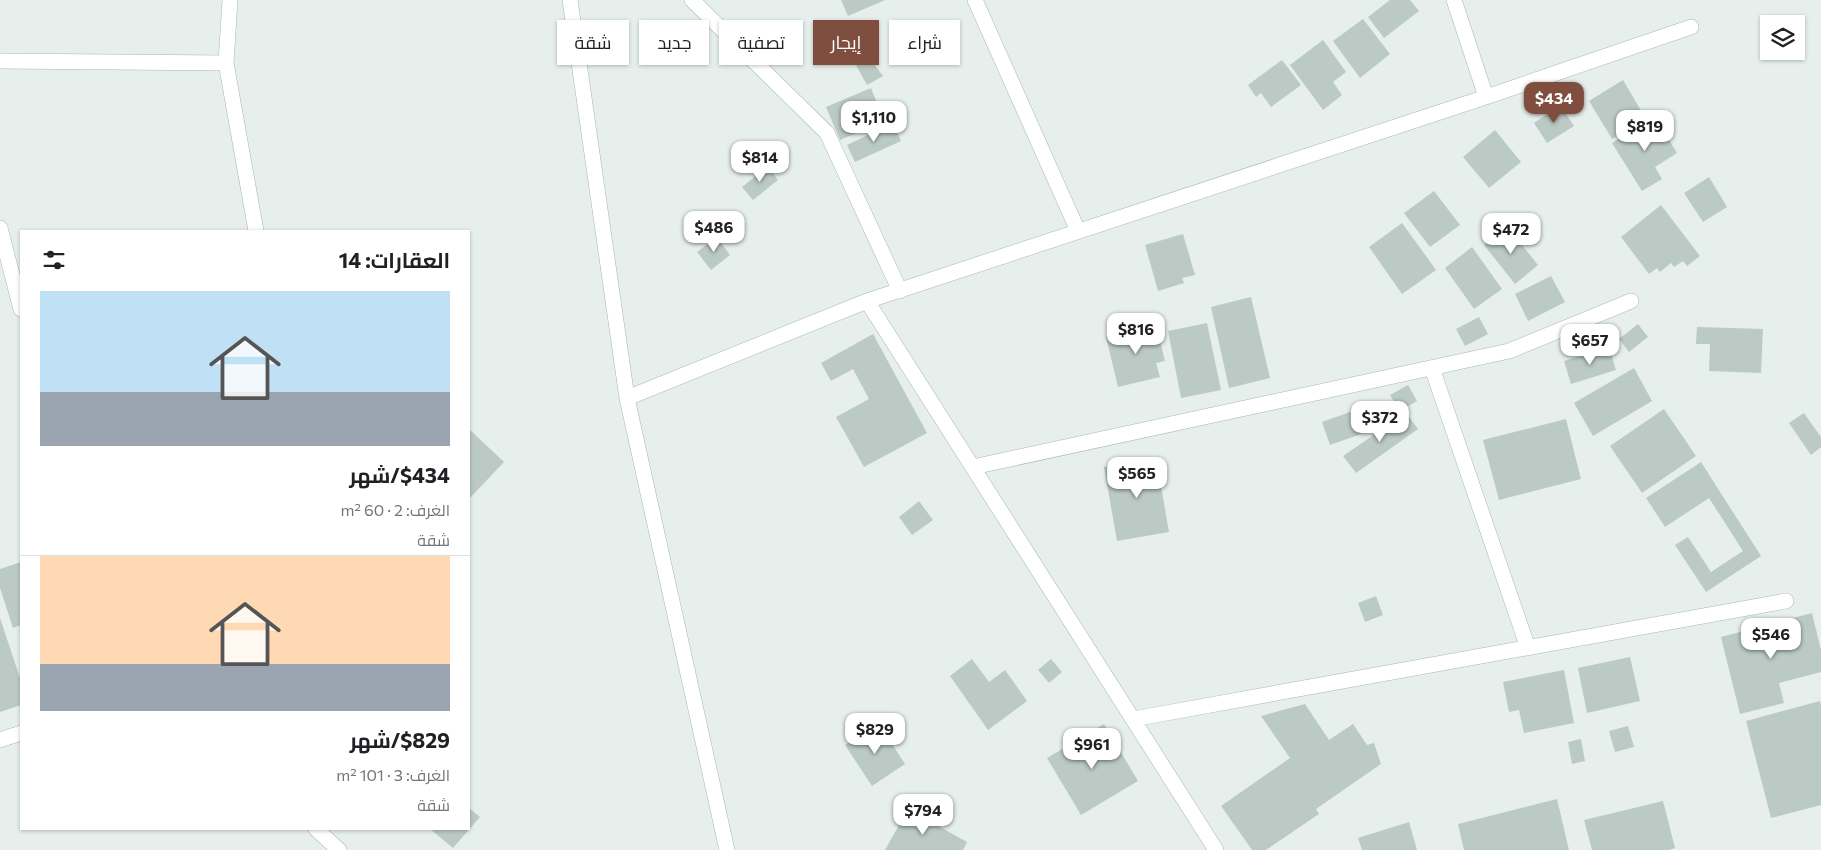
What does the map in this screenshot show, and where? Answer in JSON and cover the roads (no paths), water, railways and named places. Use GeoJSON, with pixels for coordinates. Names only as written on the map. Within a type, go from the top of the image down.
{"type":"FeatureCollection","features":[{"type":"Feature","properties":{"kind":"street"},"geometry":{"type":"LineString","coordinates":[[230,0],[226,63],[256,230]]}},
{"type":"Feature","properties":{"kind":"street"},"geometry":{"type":"LineString","coordinates":[[570,0],[627,398],[727,850]]}},
{"type":"Feature","properties":{"kind":"street"},"geometry":{"type":"LineString","coordinates":[[692,0],[827,133],[900,291]]}},
{"type":"Feature","properties":{"kind":"street"},"geometry":{"type":"LineString","coordinates":[[975,0],[1078,231]]}},
{"type":"Feature","properties":{"kind":"street"},"geometry":{"type":"LineString","coordinates":[[1454,0],[1486,97]]}},
{"type":"Feature","properties":{"kind":"street"},"geometry":{"type":"LineString","coordinates":[[627,398],[867,301],[1486,97],[1691,27]]}},
{"type":"Feature","properties":{"kind":"street"},"geometry":{"type":"LineString","coordinates":[[0,61],[226,63]]}},
{"type":"Feature","properties":{"kind":"street"},"geometry":{"type":"LineString","coordinates":[[0,228],[20,305]]}},
{"type":"Feature","properties":{"kind":"street"},"geometry":{"type":"LineString","coordinates":[[867,301],[1216,850]]}},
{"type":"Feature","properties":{"kind":"street"},"geometry":{"type":"LineString","coordinates":[[973,467],[1509,351],[1630,301]]}},
{"type":"Feature","properties":{"kind":"street"},"geometry":{"type":"LineString","coordinates":[[1432,368],[1528,648]]}},
{"type":"Feature","properties":{"kind":"street"},"geometry":{"type":"LineString","coordinates":[[1133,719],[1786,601]]}},
{"type":"Feature","properties":{"kind":"street"},"geometry":{"type":"LineString","coordinates":[[0,740],[20,733]]}},
{"type":"Feature","properties":{"kind":"street"},"geometry":{"type":"LineString","coordinates":[[317,830],[339,850]]}}]}
